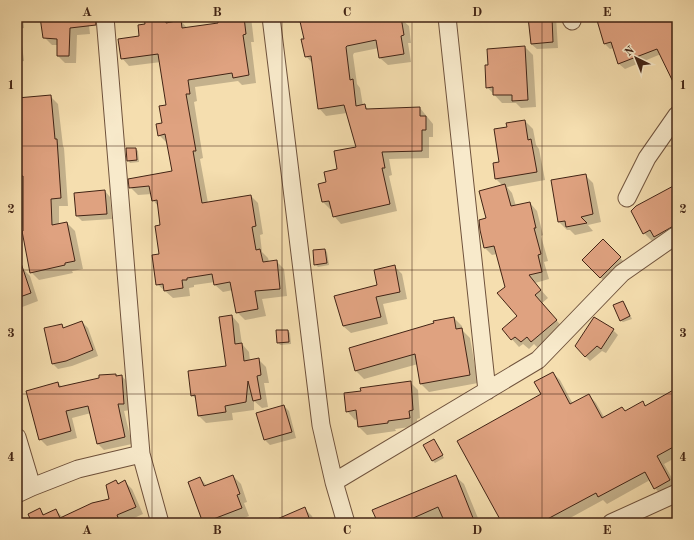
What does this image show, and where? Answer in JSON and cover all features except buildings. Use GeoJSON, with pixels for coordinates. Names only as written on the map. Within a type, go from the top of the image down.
{"type":"FeatureCollection","features":[{"type":"Feature","properties":{"kind":"street"},"geometry":{"type":"LineString","coordinates":[[105,17],[141,454],[160,523]]}},
{"type":"Feature","properties":{"kind":"street"},"geometry":{"type":"LineString","coordinates":[[271,17],[321,425],[334,482],[346,523]]}},
{"type":"Feature","properties":{"kind":"street"},"geometry":{"type":"LineString","coordinates":[[447,17],[487,391]]}},
{"type":"Feature","properties":{"kind":"street"},"geometry":{"type":"LineString","coordinates":[[627,198],[647,158],[677,115]]}},
{"type":"Feature","properties":{"kind":"street"},"geometry":{"type":"LineString","coordinates":[[334,482],[538,360],[622,273],[675,236]]}},
{"type":"Feature","properties":{"kind":"street"},"geometry":{"type":"LineString","coordinates":[[17,437],[24,491],[78,469],[141,454]]}},
{"type":"Feature","properties":{"kind":"street"},"geometry":{"type":"LineString","coordinates":[[611,523],[677,494]]}}]}
